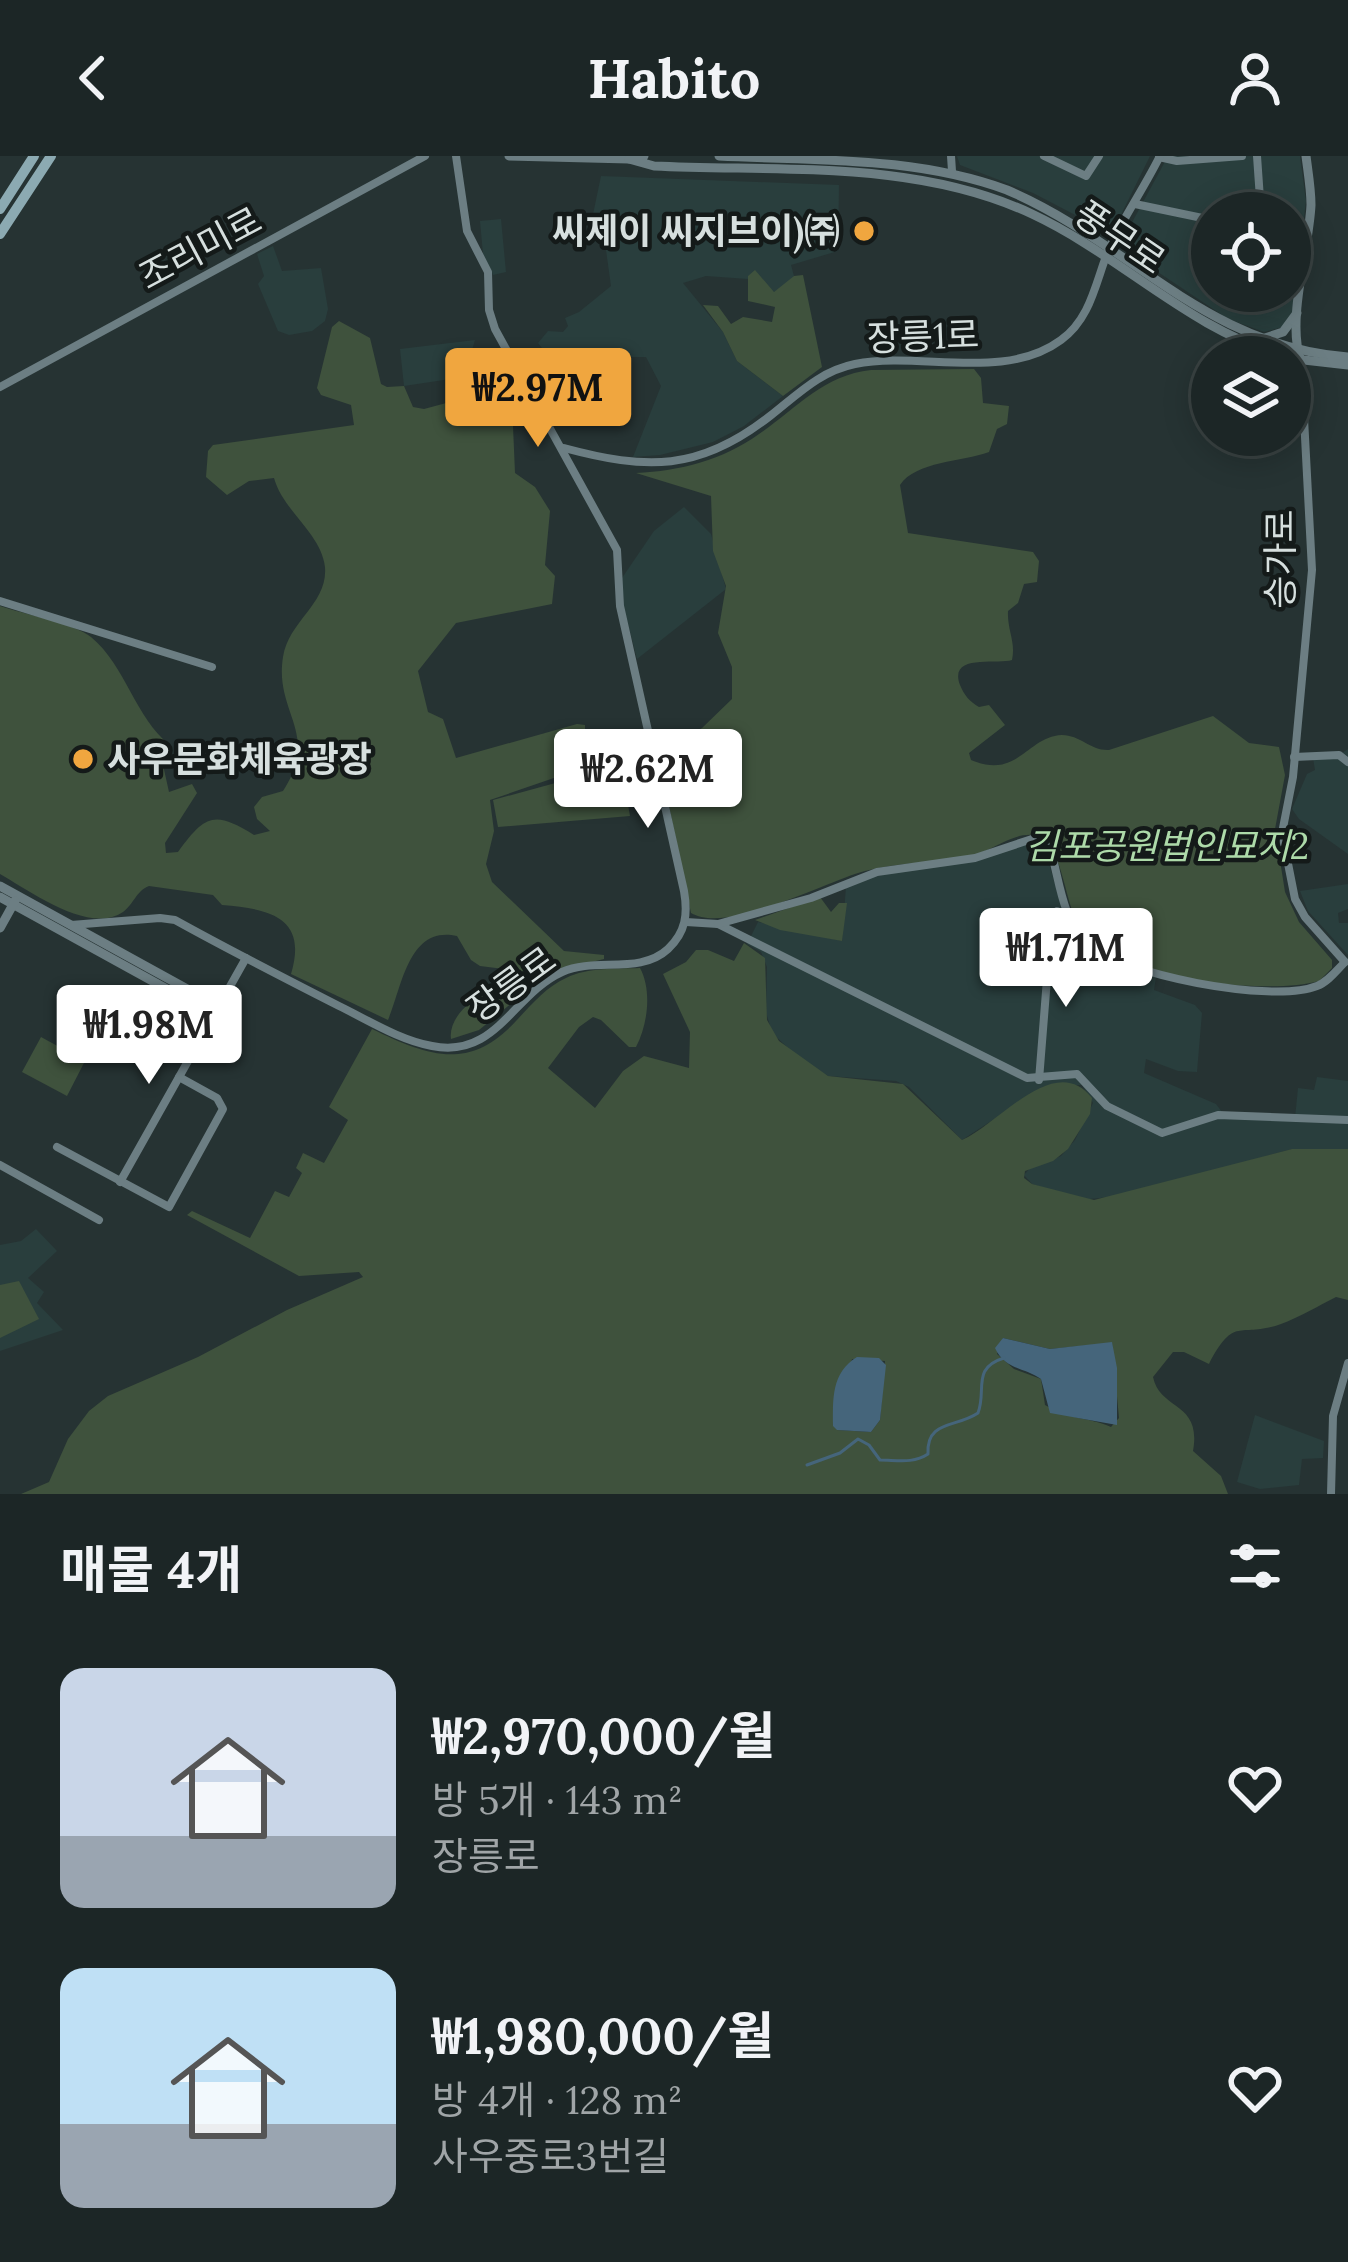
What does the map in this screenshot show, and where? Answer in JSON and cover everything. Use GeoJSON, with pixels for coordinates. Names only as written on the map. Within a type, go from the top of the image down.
{"type":"FeatureCollection","features":[{"type":"Feature","properties":{"kind":"main road"},"geometry":{"type":"LineString","coordinates":[[0,209],[34,156]]}},
{"type":"Feature","properties":{"kind":"main road"},"geometry":{"type":"LineString","coordinates":[[0,234],[51,156]]}},
{"type":"Feature","properties":{"kind":"street","name":"조리미로"},"geometry":{"type":"LineString","coordinates":[[0,387],[425,156]]}},
{"type":"Feature","properties":{"kind":"street"},"geometry":{"type":"LineString","coordinates":[[456,156],[467,231],[488,272],[492,320],[616,550],[620,606],[684,891],[686,922],[718,923],[765,913],[877,872],[975,858],[1032,839],[1050,848],[1068,918]]}},
{"type":"Feature","properties":{"kind":"street","name":"풍무로"},"geometry":{"type":"LineString","coordinates":[[509,156],[644,156]]}},
{"type":"Feature","properties":{"kind":"street","name":"풍무로"},"geometry":{"type":"LineString","coordinates":[[718,156],[885,160],[952,170],[1040,205],[1209,327],[1237,336]]}},
{"type":"Feature","properties":{"kind":"street"},"geometry":{"type":"LineString","coordinates":[[951,156],[952,170]]}},
{"type":"Feature","properties":{"kind":"street"},"geometry":{"type":"LineString","coordinates":[[1044,156],[1084,176],[1099,156]]}},
{"type":"Feature","properties":{"kind":"street"},"geometry":{"type":"LineString","coordinates":[[1159,156],[1178,160],[1242,156]]}},
{"type":"Feature","properties":{"kind":"street","name":"장릉1로"},"geometry":{"type":"LineString","coordinates":[[562,448],[626,464],[677,460],[744,435],[821,376],[848,365],[1000,361],[1034,354],[1065,337],[1083,316],[1108,253],[1159,156]]}},
{"type":"Feature","properties":{"kind":"street"},"geometry":{"type":"LineString","coordinates":[[1256,156],[1259,192]]}},
{"type":"Feature","properties":{"kind":"street"},"geometry":{"type":"LineString","coordinates":[[1308,156],[1309,192]]}},
{"type":"Feature","properties":{"kind":"street"},"geometry":{"type":"LineString","coordinates":[[1297,336],[1314,207],[1308,156]]}},
{"type":"Feature","properties":{"kind":"street","name":"풍무로"},"geometry":{"type":"LineString","coordinates":[[629,157],[653,166],[922,178],[979,193],[1029,212],[1108,253],[1205,314],[1253,336]]}},
{"type":"Feature","properties":{"kind":"street"},"geometry":{"type":"LineString","coordinates":[[1135,204],[1191,216]]}},
{"type":"Feature","properties":{"kind":"street"},"geometry":{"type":"LineString","coordinates":[[1268,336],[1288,328],[1298,312]]}},
{"type":"Feature","properties":{"kind":"street","name":"풍무로"},"geometry":{"type":"LineString","coordinates":[[1311,357],[1348,361]]}},
{"type":"Feature","properties":{"kind":"street","name":"승가로"},"geometry":{"type":"LineString","coordinates":[[1303,456],[1312,569],[1294,757],[1282,824],[1292,890],[1305,917],[1346,964]]}},
{"type":"Feature","properties":{"kind":"street"},"geometry":{"type":"LineString","coordinates":[[0,602],[212,667]]}},
{"type":"Feature","properties":{"kind":"street"},"geometry":{"type":"LineString","coordinates":[[1294,757],[1339,755],[1348,762]]}},
{"type":"Feature","properties":{"kind":"street"},"geometry":{"type":"LineString","coordinates":[[0,886],[15,900],[216,1011]]}},
{"type":"Feature","properties":{"kind":"street"},"geometry":{"type":"LineString","coordinates":[[0,896],[71,926],[216,1011]]}},
{"type":"Feature","properties":{"kind":"street"},"geometry":{"type":"LineString","coordinates":[[0,928],[15,900]]}},
{"type":"Feature","properties":{"kind":"street"},"geometry":{"type":"LineString","coordinates":[[1039,1080],[1052,916],[1058,911],[1106,957],[1199,984],[1308,988],[1325,982],[1346,964]]}},
{"type":"Feature","properties":{"kind":"street","name":"장릉로"},"geometry":{"type":"LineString","coordinates":[[71,926],[165,917],[385,1029],[428,1046],[450,1048],[483,1039],[562,972],[658,956],[673,945],[686,922]]}},
{"type":"Feature","properties":{"kind":"street"},"geometry":{"type":"LineString","coordinates":[[718,923],[1020,1075],[1039,1080],[1077,1074],[1107,1106],[1162,1133],[1218,1115],[1348,1120]]}},
{"type":"Feature","properties":{"kind":"street"},"geometry":{"type":"LineString","coordinates":[[120,1182],[246,958]]}},
{"type":"Feature","properties":{"kind":"street"},"geometry":{"type":"LineString","coordinates":[[57,1147],[169,1207],[221,1115],[222,1103],[178,1077]]}},
{"type":"Feature","properties":{"kind":"street"},"geometry":{"type":"LineString","coordinates":[[0,1166],[99,1220]]}},
{"type":"Feature","properties":{"kind":"street"},"geometry":{"type":"LineString","coordinates":[[1331,1494],[1334,1406],[1348,1363]]}},
{"type":"Feature","properties":{"kind":"shaded area"},"geometry":{"type":"Polygon","coordinates":[[[957,156],[1150,156],[1117,223],[1106,231],[1033,193],[960,165],[957,156]]]}},
{"type":"Feature","properties":{"kind":"shaded area"},"geometry":{"type":"Polygon","coordinates":[[[1168,156],[1300,156],[1305,192],[1191,192],[1191,294],[1122,248],[1168,156]]]}},
{"type":"Feature","properties":{"kind":"shaded area"},"geometry":{"type":"Polygon","coordinates":[[[601,176],[839,185],[838,251],[791,265],[794,276],[789,283],[774,292],[748,276],[706,276],[683,283],[723,332],[737,361],[783,396],[744,426],[713,442],[633,457],[661,386],[646,357],[631,357],[630,389],[584,402],[538,343],[548,331],[563,332],[568,326],[565,318],[611,286],[605,243],[583,240],[601,176]]]}},
{"type":"Feature","properties":{"kind":"shaded area"},"geometry":{"type":"Polygon","coordinates":[[[501,219],[506,272],[493,275],[483,254],[480,221],[501,219]]]}},
{"type":"Feature","properties":{"kind":"shaded area"},"geometry":{"type":"Polygon","coordinates":[[[273,246],[282,271],[321,268],[328,309],[325,321],[312,331],[289,335],[278,331],[258,284],[264,276],[257,254],[273,246]]]}},
{"type":"Feature","properties":{"kind":"shaded area"},"geometry":{"type":"Polygon","coordinates":[[[1218,312],[1293,312],[1287,326],[1264,332],[1218,312]]]}},
{"type":"Feature","properties":{"kind":"shaded area"},"geometry":{"type":"Polygon","coordinates":[[[475,340],[464,377],[404,386],[400,349],[475,340]]]}},
{"type":"Feature","properties":{"kind":"shaded area"},"geometry":{"type":"Polygon","coordinates":[[[684,507],[711,534],[726,589],[637,659],[624,609],[622,578],[654,531],[684,507]]]}},
{"type":"Feature","properties":{"kind":"shaded area"},"geometry":{"type":"Polygon","coordinates":[[[1348,749],[1348,854],[1292,809],[1307,774],[1315,770],[1313,758],[1336,757],[1348,749]]]}},
{"type":"Feature","properties":{"kind":"shaded area"},"geometry":{"type":"Polygon","coordinates":[[[1031,843],[1045,850],[1066,921],[1082,944],[1113,964],[1156,977],[1154,990],[1195,1005],[1202,1013],[1197,1072],[1178,1071],[1146,1059],[1144,1073],[1216,1104],[1222,1112],[1295,1118],[1298,1088],[1314,1090],[1317,1077],[1348,1081],[1348,1149],[1292,1149],[1120,1196],[1080,1200],[1032,1184],[1024,1175],[1061,1156],[1075,1140],[1093,1103],[1082,1085],[1045,1086],[962,1140],[909,1087],[896,1081],[828,1076],[772,1033],[766,1012],[767,967],[761,952],[747,944],[758,922],[842,941],[846,886],[1031,843]]]}},
{"type":"Feature","properties":{"kind":"shaded area"},"geometry":{"type":"Polygon","coordinates":[[[1348,884],[1348,909],[1338,913],[1339,923],[1348,923],[1348,955],[1308,911],[1300,891],[1348,884]]]}},
{"type":"Feature","properties":{"kind":"shaded area"},"geometry":{"type":"Polygon","coordinates":[[[36,1229],[57,1251],[28,1278],[44,1292],[37,1303],[63,1330],[0,1351],[0,1245],[21,1241],[36,1229]]]}},
{"type":"Feature","properties":{"kind":"shaded area"},"geometry":{"type":"Polygon","coordinates":[[[1255,1415],[1324,1441],[1323,1458],[1302,1459],[1299,1485],[1260,1489],[1237,1482],[1255,1415]]]}},
{"type":"Feature","properties":{"kind":"green space"},"geometry":{"type":"Polygon","coordinates":[[[755,270],[774,292],[794,276],[803,275],[822,367],[783,396],[737,361],[703,305],[718,306],[731,324],[743,317],[772,322],[775,307],[748,301],[748,276],[755,270]]]}},
{"type":"Feature","properties":{"kind":"green space"},"geometry":{"type":"Polygon","coordinates":[[[339,321],[370,338],[381,384],[404,386],[413,407],[424,409],[476,395],[513,426],[515,473],[535,487],[550,511],[545,565],[555,576],[552,604],[456,623],[418,671],[428,712],[443,719],[456,758],[577,724],[585,725],[585,742],[614,745],[618,756],[490,800],[494,831],[486,864],[492,882],[564,951],[604,955],[604,959],[543,974],[480,966],[457,936],[441,935],[417,949],[388,1020],[291,974],[294,940],[289,928],[269,914],[222,905],[213,895],[149,886],[123,912],[94,918],[60,908],[0,874],[0,606],[91,637],[170,745],[163,765],[169,792],[192,784],[197,793],[165,843],[166,853],[178,852],[211,820],[229,822],[254,835],[270,831],[257,819],[254,807],[262,797],[283,791],[298,753],[282,676],[283,657],[321,591],[325,567],[317,543],[274,478],[249,481],[227,495],[206,477],[208,451],[213,445],[354,425],[351,405],[321,395],[317,388],[332,327],[339,321]]]}},
{"type":"Feature","properties":{"kind":"green space","name":"김포공원법인묘지2"},"geometry":{"type":"Polygon","coordinates":[[[974,369],[981,378],[983,403],[1009,406],[1007,424],[997,429],[989,452],[917,471],[900,485],[908,533],[1033,552],[1039,561],[1037,582],[1024,584],[1018,603],[1008,611],[1012,660],[967,664],[958,675],[968,698],[979,707],[989,705],[1005,725],[969,753],[971,760],[1000,765],[1062,735],[1109,750],[1213,716],[1249,743],[1279,747],[1285,775],[1275,829],[1285,892],[1299,922],[1332,960],[1332,968],[1319,981],[1264,986],[1195,980],[1161,973],[1103,950],[1077,923],[1052,848],[1033,835],[973,855],[865,871],[752,912],[708,918],[691,913],[658,752],[702,728],[732,699],[732,667],[718,633],[726,586],[713,551],[711,496],[636,473],[685,467],[731,451],[824,386],[871,370],[974,369]]]}},
{"type":"Feature","properties":{"kind":"green space"},"geometry":{"type":"Polygon","coordinates":[[[621,765],[630,816],[498,827],[493,800],[621,765]]]}},
{"type":"Feature","properties":{"kind":"green space"},"geometry":{"type":"Polygon","coordinates":[[[820,897],[831,912],[839,903],[847,903],[842,941],[780,930],[755,920],[820,897]]]}},
{"type":"Feature","properties":{"kind":"green space"},"geometry":{"type":"Polygon","coordinates":[[[744,943],[765,958],[767,1020],[779,1041],[828,1076],[903,1084],[962,1140],[1044,1086],[1077,1085],[1092,1098],[1090,1114],[1068,1149],[1053,1161],[1025,1171],[1024,1178],[1032,1184],[1094,1200],[1292,1149],[1348,1149],[1348,1300],[1336,1297],[1281,1324],[1232,1333],[1209,1364],[1173,1352],[1153,1377],[1163,1396],[1192,1423],[1193,1451],[1221,1476],[1228,1494],[21,1494],[49,1482],[68,1439],[89,1411],[108,1396],[363,1277],[359,1272],[299,1276],[187,1215],[192,1211],[250,1238],[275,1191],[289,1197],[302,1173],[296,1168],[303,1153],[324,1163],[348,1120],[329,1107],[372,1029],[430,1052],[465,1053],[499,1037],[545,991],[566,978],[593,970],[640,968],[647,1007],[636,1047],[629,1047],[593,1017],[579,1027],[548,1068],[595,1108],[623,1071],[644,1056],[689,1068],[690,1032],[663,974],[686,962],[696,950],[734,961],[744,943]],[[1003,1338],[997,1354],[1014,1369],[1041,1379],[1045,1405],[1111,1427],[1119,1418],[1112,1343],[1050,1349],[1003,1338]],[[852,1359],[837,1430],[871,1432],[880,1420],[885,1361],[852,1359]]]}},
{"type":"Feature","properties":{"kind":"green space"},"geometry":{"type":"Polygon","coordinates":[[[490,993],[518,998],[479,1030],[451,1039],[462,1010],[490,993]]]}},
{"type":"Feature","properties":{"kind":"green space"},"geometry":{"type":"Polygon","coordinates":[[[41,1037],[85,1061],[67,1096],[22,1072],[41,1037]]]}},
{"type":"Feature","properties":{"kind":"green space"},"geometry":{"type":"Polygon","coordinates":[[[19,1281],[39,1319],[0,1338],[0,1285],[19,1281]]]}},
{"type":"Feature","properties":{"kind":"water"},"geometry":{"type":"Polygon","coordinates":[[[1003,1338],[1050,1349],[1112,1342],[1117,1425],[1050,1413],[1041,1379],[999,1355],[995,1348],[1003,1338]]]}},
{"type":"Feature","properties":{"kind":"water"},"geometry":{"type":"Polygon","coordinates":[[[857,1357],[879,1358],[886,1365],[880,1420],[871,1432],[833,1426],[838,1379],[857,1357]]]}},
{"type":"Feature","properties":{"kind":"waterway"},"geometry":{"type":"LineString","coordinates":[[807,1465],[840,1453],[858,1439],[880,1460],[905,1461],[928,1454],[937,1430],[978,1413],[984,1374],[1004,1358]]}},
{"type":"Feature","properties":{"kind":"place","name":"씨제이 씨지브이)㈜"},"geometry":{"type":"Point","coordinates":[864,231]}},
{"type":"Feature","properties":{"kind":"place","name":"사우문화체육광장"},"geometry":{"type":"Point","coordinates":[83,759]}}]}
